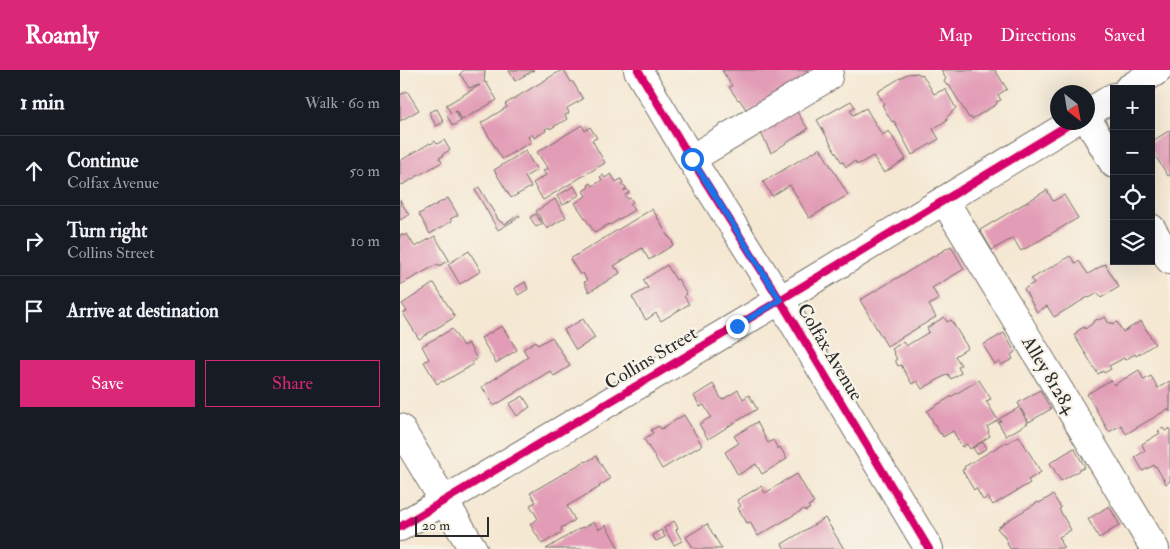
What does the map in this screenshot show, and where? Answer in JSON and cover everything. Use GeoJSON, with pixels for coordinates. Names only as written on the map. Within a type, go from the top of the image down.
{"type":"FeatureCollection","features":[{"type":"Feature","properties":{"kind":"street","name":"Colfax Avenue"},"geometry":{"type":"LineString","coordinates":[[638,70],[780,300],[929,549]]}},
{"type":"Feature","properties":{"kind":"street"},"geometry":{"type":"LineString","coordinates":[[692,159],[828,77],[829,70]]}},
{"type":"Feature","properties":{"kind":"street"},"geometry":{"type":"LineString","coordinates":[[1134,85],[1158,70]]}},
{"type":"Feature","properties":{"kind":"street"},"geometry":{"type":"LineString","coordinates":[[1095,109],[1110,100]]}},
{"type":"Feature","properties":{"kind":"street","name":"Collins Street"},"geometry":{"type":"LineString","coordinates":[[400,528],[1059,130]]}},
{"type":"Feature","properties":{"kind":"street"},"geometry":{"type":"LineString","coordinates":[[1094,130],[1110,157]]}},
{"type":"Feature","properties":{"kind":"street","name":"Alley 81284"},"geometry":{"type":"LineString","coordinates":[[944,200],[1155,549]]}},
{"type":"Feature","properties":{"kind":"street"},"geometry":{"type":"LineString","coordinates":[[1155,235],[1170,260]]}},
{"type":"Feature","properties":{"kind":"street"},"geometry":{"type":"LineString","coordinates":[[400,428],[474,549]]}},
{"type":"Feature","properties":{"kind":"building"},"geometry":{"type":"Polygon","coordinates":[[[464,70],[485,70],[484,83],[486,82],[497,100],[462,120],[455,111],[461,121],[453,126],[447,116],[451,113],[446,105],[480,85],[469,88],[460,74],[464,70]]]}},
{"type":"Feature","properties":{"kind":"building"},"geometry":{"type":"Polygon","coordinates":[[[534,70],[515,81],[509,71],[534,70]]]}},
{"type":"Feature","properties":{"kind":"building"},"geometry":{"type":"Polygon","coordinates":[[[562,70],[573,82],[583,99],[567,108],[569,113],[565,115],[567,119],[550,129],[549,127],[545,129],[546,131],[534,138],[532,134],[528,137],[531,142],[502,159],[481,123],[507,107],[505,104],[562,70]]]}},
{"type":"Feature","properties":{"kind":"building"},"geometry":{"type":"Polygon","coordinates":[[[722,70],[822,70],[748,112],[729,87],[732,86],[722,70]]]}},
{"type":"Feature","properties":{"kind":"building"},"geometry":{"type":"Polygon","coordinates":[[[941,70],[995,70],[1007,89],[998,95],[1001,100],[996,102],[997,104],[972,119],[971,117],[969,118],[949,85],[947,86],[944,81],[946,79],[941,70]]]}},
{"type":"Feature","properties":{"kind":"building"},"geometry":{"type":"Polygon","coordinates":[[[907,74],[922,74],[934,94],[945,89],[956,108],[946,118],[947,120],[933,129],[939,139],[912,155],[894,121],[892,122],[882,105],[884,104],[877,92],[907,74]]]}},
{"type":"Feature","properties":{"kind":"building"},"geometry":{"type":"Polygon","coordinates":[[[407,91],[419,110],[400,121],[400,95],[407,91]]]}},
{"type":"Feature","properties":{"kind":"building"},"geometry":{"type":"Polygon","coordinates":[[[851,101],[855,107],[850,110],[853,115],[866,108],[882,135],[889,131],[906,159],[884,173],[873,156],[857,165],[855,161],[846,167],[842,163],[817,120],[851,101]]]}},
{"type":"Feature","properties":{"kind":"building"},"geometry":{"type":"Polygon","coordinates":[[[437,109],[444,122],[436,126],[429,112],[437,109]]]}},
{"type":"Feature","properties":{"kind":"building"},"geometry":{"type":"Polygon","coordinates":[[[795,109],[808,129],[771,153],[760,131],[795,109]]]}},
{"type":"Feature","properties":{"kind":"building"},"geometry":{"type":"Polygon","coordinates":[[[582,125],[585,131],[590,127],[597,138],[592,140],[605,163],[543,200],[533,183],[546,175],[543,171],[548,169],[537,152],[582,125]]]}},
{"type":"Feature","properties":{"kind":"building"},"geometry":{"type":"Polygon","coordinates":[[[1170,130],[1170,175],[1168,176],[1155,155],[1155,139],[1170,130]]]}},
{"type":"Feature","properties":{"kind":"building"},"geometry":{"type":"Polygon","coordinates":[[[444,140],[450,150],[439,158],[442,162],[402,185],[400,182],[400,161],[430,143],[435,141],[437,144],[444,140]]]}},
{"type":"Feature","properties":{"kind":"building"},"geometry":{"type":"Polygon","coordinates":[[[820,148],[848,195],[809,218],[790,185],[772,196],[763,182],[820,148]]]}},
{"type":"Feature","properties":{"kind":"building"},"geometry":{"type":"Polygon","coordinates":[[[525,151],[537,170],[525,177],[531,187],[511,198],[494,170],[525,151]]]}},
{"type":"Feature","properties":{"kind":"building"},"geometry":{"type":"Polygon","coordinates":[[[611,174],[616,182],[621,179],[623,183],[621,186],[624,185],[626,188],[624,191],[627,189],[629,193],[625,195],[633,202],[630,204],[634,210],[595,233],[575,203],[586,196],[583,191],[589,187],[588,185],[591,183],[593,186],[602,180],[600,177],[603,175],[605,178],[611,174]]]}},
{"type":"Feature","properties":{"kind":"building"},"geometry":{"type":"Polygon","coordinates":[[[574,186],[579,195],[563,205],[557,196],[574,186]]]}},
{"type":"Feature","properties":{"kind":"building"},"geometry":{"type":"Polygon","coordinates":[[[479,187],[499,221],[505,224],[519,215],[520,217],[498,230],[475,190],[479,187]]]}},
{"type":"Feature","properties":{"kind":"building"},"geometry":{"type":"Polygon","coordinates":[[[1047,190],[1053,201],[1064,195],[1078,218],[1021,251],[1013,238],[992,250],[980,230],[1047,190]]]}},
{"type":"Feature","properties":{"kind":"building"},"geometry":{"type":"Polygon","coordinates":[[[448,198],[458,215],[450,219],[452,221],[430,234],[419,214],[448,198]]]}},
{"type":"Feature","properties":{"kind":"building"},"geometry":{"type":"Polygon","coordinates":[[[555,199],[566,217],[547,229],[536,211],[555,199]]]}},
{"type":"Feature","properties":{"kind":"building"},"geometry":{"type":"Polygon","coordinates":[[[400,200],[409,215],[400,220],[400,200]]]}},
{"type":"Feature","properties":{"kind":"building"},"geometry":{"type":"Polygon","coordinates":[[[652,209],[673,245],[649,260],[642,248],[614,266],[620,273],[589,292],[584,282],[587,281],[583,273],[580,275],[570,259],[652,209]]]}},
{"type":"Feature","properties":{"kind":"building"},"geometry":{"type":"Polygon","coordinates":[[[536,214],[542,224],[536,227],[530,217],[536,214]]]}},
{"type":"Feature","properties":{"kind":"building"},"geometry":{"type":"Polygon","coordinates":[[[402,234],[403,236],[407,234],[415,247],[435,236],[449,260],[400,285],[400,235],[402,234]]]}},
{"type":"Feature","properties":{"kind":"building"},"geometry":{"type":"Polygon","coordinates":[[[951,246],[964,269],[932,288],[939,299],[929,305],[936,317],[887,346],[860,300],[951,246]]]}},
{"type":"Feature","properties":{"kind":"building"},"geometry":{"type":"Polygon","coordinates":[[[469,251],[481,271],[460,284],[448,264],[469,251]]]}},
{"type":"Feature","properties":{"kind":"building"},"geometry":{"type":"Polygon","coordinates":[[[1070,256],[1075,263],[1079,261],[1088,274],[1105,264],[1119,287],[1101,298],[1098,293],[1088,297],[1054,317],[1047,306],[1037,312],[1024,289],[1034,283],[1031,279],[1070,256]]]}},
{"type":"Feature","properties":{"kind":"building"},"geometry":{"type":"Polygon","coordinates":[[[667,265],[687,294],[684,296],[689,304],[661,321],[656,313],[646,320],[632,297],[648,288],[643,280],[667,265]]]}},
{"type":"Feature","properties":{"kind":"building"},"geometry":{"type":"Polygon","coordinates":[[[525,282],[528,289],[518,295],[515,288],[525,282]]]}},
{"type":"Feature","properties":{"kind":"building"},"geometry":{"type":"Polygon","coordinates":[[[434,283],[455,317],[419,339],[403,313],[407,311],[402,304],[434,283]]]}},
{"type":"Feature","properties":{"kind":"building"},"geometry":{"type":"Polygon","coordinates":[[[944,317],[947,322],[951,320],[968,348],[955,356],[961,365],[958,367],[961,373],[951,379],[948,374],[922,389],[917,381],[912,384],[901,365],[898,366],[892,349],[903,342],[906,346],[929,332],[927,328],[944,317]]]}},
{"type":"Feature","properties":{"kind":"building"},"geometry":{"type":"Polygon","coordinates":[[[1105,317],[1109,324],[1117,322],[1123,332],[1141,321],[1155,344],[1136,356],[1135,354],[1125,360],[1124,358],[1109,366],[1111,369],[1098,374],[1074,335],[1097,319],[1105,317]]]}},
{"type":"Feature","properties":{"kind":"building"},"geometry":{"type":"Polygon","coordinates":[[[583,319],[595,338],[576,350],[564,330],[583,319]]]}},
{"type":"Feature","properties":{"kind":"building"},"geometry":{"type":"Polygon","coordinates":[[[502,326],[517,350],[496,363],[481,338],[502,326]]]}},
{"type":"Feature","properties":{"kind":"building"},"geometry":{"type":"Polygon","coordinates":[[[452,329],[463,346],[468,343],[477,359],[472,362],[474,364],[437,384],[424,362],[429,359],[422,346],[452,329]]]}},
{"type":"Feature","properties":{"kind":"building"},"geometry":{"type":"Polygon","coordinates":[[[1004,333],[1015,352],[1011,355],[1013,359],[1001,365],[999,361],[995,364],[983,345],[1004,333]]]}},
{"type":"Feature","properties":{"kind":"building"},"geometry":{"type":"Polygon","coordinates":[[[552,337],[570,366],[554,376],[550,371],[494,406],[482,387],[528,357],[523,349],[536,341],[538,345],[552,337]]]}},
{"type":"Feature","properties":{"kind":"building"},"geometry":{"type":"Polygon","coordinates":[[[1139,370],[1144,380],[1151,376],[1158,388],[1170,381],[1170,412],[1168,409],[1126,434],[1121,425],[1109,432],[1087,394],[1111,380],[1114,385],[1139,370]]]}},
{"type":"Feature","properties":{"kind":"building"},"geometry":{"type":"Polygon","coordinates":[[[979,380],[991,399],[986,401],[998,420],[987,427],[990,436],[970,449],[967,444],[962,447],[953,431],[943,437],[927,411],[979,380]]]}},
{"type":"Feature","properties":{"kind":"building"},"geometry":{"type":"Polygon","coordinates":[[[713,384],[722,400],[738,390],[743,399],[749,395],[757,409],[708,439],[699,424],[711,417],[704,405],[700,407],[694,396],[713,384]]]}},
{"type":"Feature","properties":{"kind":"building"},"geometry":{"type":"Polygon","coordinates":[[[1040,390],[1051,409],[1029,422],[1020,409],[1028,423],[1006,436],[998,422],[1001,421],[999,419],[1020,407],[1018,403],[1040,390]]]}},
{"type":"Feature","properties":{"kind":"building"},"geometry":{"type":"Polygon","coordinates":[[[523,396],[530,407],[517,416],[509,404],[523,396]]]}},
{"type":"Feature","properties":{"kind":"building"},"geometry":{"type":"Polygon","coordinates":[[[684,415],[702,445],[662,469],[644,439],[653,433],[651,430],[659,426],[661,429],[684,415]]]}},
{"type":"Feature","properties":{"kind":"building"},"geometry":{"type":"Polygon","coordinates":[[[757,422],[768,443],[773,440],[787,459],[762,474],[756,464],[738,475],[725,452],[739,443],[734,436],[757,422]]]}},
{"type":"Feature","properties":{"kind":"building"},"geometry":{"type":"Polygon","coordinates":[[[1163,428],[1165,431],[1170,428],[1170,481],[1166,484],[1156,466],[1154,465],[1143,471],[1135,457],[1145,451],[1142,444],[1160,433],[1158,431],[1163,428]]]}},
{"type":"Feature","properties":{"kind":"building"},"geometry":{"type":"Polygon","coordinates":[[[1019,436],[1041,472],[1028,480],[1030,483],[993,505],[988,497],[983,500],[976,488],[974,490],[962,470],[965,469],[964,467],[1019,436]]]}},
{"type":"Feature","properties":{"kind":"building"},"geometry":{"type":"Polygon","coordinates":[[[983,442],[987,448],[977,454],[973,448],[983,442]]]}},
{"type":"Feature","properties":{"kind":"building"},"geometry":{"type":"Polygon","coordinates":[[[1074,448],[1085,467],[1061,481],[1050,463],[1074,448]]]}},
{"type":"Feature","properties":{"kind":"building"},"geometry":{"type":"Polygon","coordinates":[[[596,456],[610,479],[567,506],[575,520],[561,528],[562,532],[542,544],[530,524],[538,519],[530,505],[536,502],[530,493],[596,456]]]}},
{"type":"Feature","properties":{"kind":"building"},"geometry":{"type":"Polygon","coordinates":[[[797,474],[814,503],[808,506],[810,508],[805,511],[804,509],[758,536],[750,522],[747,523],[738,508],[741,506],[737,500],[761,486],[765,493],[797,474]]]}},
{"type":"Feature","properties":{"kind":"building"},"geometry":{"type":"Polygon","coordinates":[[[1053,495],[1071,530],[1059,537],[1064,548],[1010,549],[1002,533],[997,528],[1038,502],[1053,495]]]}},
{"type":"Feature","properties":{"kind":"building"},"geometry":{"type":"Polygon","coordinates":[[[1109,506],[1120,525],[1099,538],[1088,519],[1109,506]]]}},
{"type":"Feature","properties":{"kind":"building"},"geometry":{"type":"Polygon","coordinates":[[[825,518],[844,549],[785,549],[782,544],[825,518]]]}},
{"type":"Feature","properties":{"kind":"building"},"geometry":{"type":"Polygon","coordinates":[[[674,521],[682,541],[674,545],[664,528],[674,521]]]}},
{"type":"Feature","properties":{"kind":"building"},"geometry":{"type":"Polygon","coordinates":[[[594,522],[599,529],[606,525],[619,549],[546,549],[582,527],[594,522]]]}},
{"type":"Feature","properties":{"kind":"building"},"geometry":{"type":"Polygon","coordinates":[[[707,524],[722,549],[694,549],[686,537],[707,524]]]}},
{"type":"Feature","properties":{"kind":"building"},"geometry":{"type":"Polygon","coordinates":[[[661,530],[665,537],[656,541],[652,535],[661,530]]]}},
{"type":"Feature","properties":{"kind":"cycle path"},"geometry":{"type":"LineString","coordinates":[[638,70],[691,159],[780,300],[929,549]]}},
{"type":"Feature","properties":{"kind":"cycle path"},"geometry":{"type":"LineString","coordinates":[[400,527],[1060,130]]}},
{"type":"Feature","properties":{"kind":"route"},"geometry":{"type":"LineString","coordinates":[[692,159],[780,300],[737,326]]}}]}
